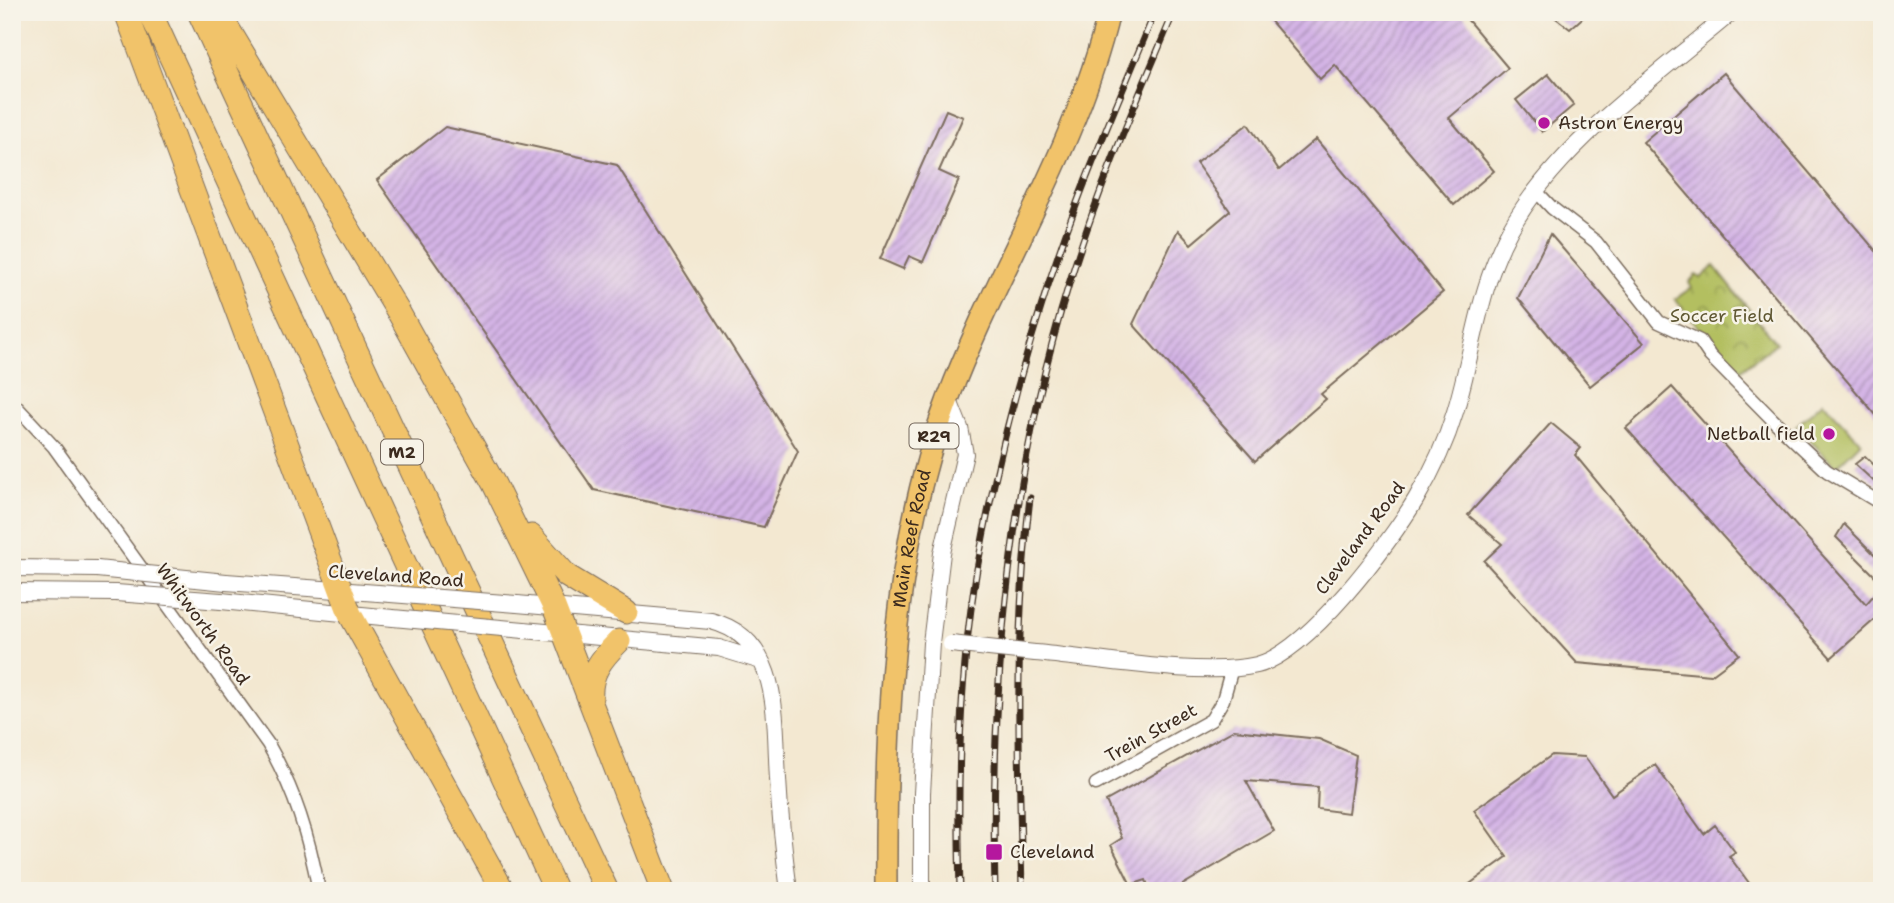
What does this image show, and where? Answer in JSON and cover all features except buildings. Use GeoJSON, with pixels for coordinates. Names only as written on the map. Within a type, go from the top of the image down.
{"type":"FeatureCollection","features":[{"type":"Feature","properties":{"kind":"highway"},"geometry":{"type":"LineString","coordinates":[[126,12],[350,614],[503,891]]}},
{"type":"Feature","properties":{"kind":"highway","name":"M2"},"geometry":{"type":"LineString","coordinates":[[150,12],[556,891]]}},
{"type":"Feature","properties":{"kind":"highway","name":"M2"},"geometry":{"type":"LineString","coordinates":[[199,12],[607,891]]}},
{"type":"Feature","properties":{"kind":"highway"},"geometry":{"type":"LineString","coordinates":[[218,12],[392,301],[494,484],[566,635],[663,891]]}},
{"type":"Feature","properties":{"kind":"highway"},"geometry":{"type":"LineString","coordinates":[[456,415],[525,528],[553,564],[577,583],[626,612]]}},
{"type":"Feature","properties":{"kind":"highway"},"geometry":{"type":"LineString","coordinates":[[591,700],[592,676],[597,664],[619,641]]}},
{"type":"Feature","properties":{"kind":"main road","name":"Main Reef Road"},"geometry":{"type":"LineString","coordinates":[[886,891],[888,752],[895,653],[917,501],[931,446],[948,398],[989,299],[1032,214],[1075,112],[1095,61],[1108,12]]}},
{"type":"Feature","properties":{"kind":"street","name":"Cleveland Road"},"geometry":{"type":"LineString","coordinates":[[931,643],[1174,666],[1232,668],[1258,665],[1297,644],[1352,583],[1407,513],[1428,476],[1453,418],[1490,270],[1510,230],[1535,190],[1592,131],[1731,12]]}},
{"type":"Feature","properties":{"kind":"street"},"geometry":{"type":"LineString","coordinates":[[1535,190],[1552,208],[1596,242],[1659,322],[1700,341],[1710,355],[1773,420],[1827,471],[1882,504]]}},
{"type":"Feature","properties":{"kind":"street"},"geometry":{"type":"LineString","coordinates":[[922,891],[922,793],[931,643],[942,553],[965,454],[948,398]]}},
{"type":"Feature","properties":{"kind":"street","name":"Whitworth Road"},"geometry":{"type":"LineString","coordinates":[[12,402],[54,447],[268,744],[293,791],[303,819],[319,891]]}},
{"type":"Feature","properties":{"kind":"street","name":"Cleveland Road"},"geometry":{"type":"LineString","coordinates":[[12,568],[97,569],[342,592],[626,612],[725,625],[751,643],[772,689],[789,891]]}},
{"type":"Feature","properties":{"kind":"street"},"geometry":{"type":"LineString","coordinates":[[12,592],[116,593],[221,601],[619,641],[719,648],[761,661]]}},
{"type":"Feature","properties":{"kind":"street","name":"Trein Street"},"geometry":{"type":"LineString","coordinates":[[1096,784],[1211,720],[1223,700],[1232,668]]}},
{"type":"Feature","properties":{"kind":"green space","name":"Soccer Field"},"geometry":{"type":"Polygon","coordinates":[[[1714,266],[1776,343],[1737,373],[1675,299],[1691,288],[1689,282],[1696,275],[1701,278],[1714,266]]]}},
{"type":"Feature","properties":{"kind":"green space","name":"Netball field"},"geometry":{"type":"Polygon","coordinates":[[[1823,402],[1861,442],[1836,467],[1796,426],[1823,402]]]}},
{"type":"Feature","properties":{"kind":"railway"},"geometry":{"type":"LineString","coordinates":[[960,891],[959,770],[966,649],[977,569],[996,477],[1019,384],[1061,247],[1155,12]]}},
{"type":"Feature","properties":{"kind":"railway"},"geometry":{"type":"LineString","coordinates":[[995,891],[994,815],[1000,661],[1018,508],[1031,433],[1048,358],[1080,249],[1118,147],[1174,12]]}},
{"type":"Feature","properties":{"kind":"railway"},"geometry":{"type":"LineString","coordinates":[[1022,891],[1020,645],[1030,498]]}},
{"type":"Feature","properties":{"kind":"place","name":"Astron Energy"},"geometry":{"type":"Point","coordinates":[1544,123]}},
{"type":"Feature","properties":{"kind":"place","name":"Netball field"},"geometry":{"type":"Point","coordinates":[1829,434]}},
{"type":"Feature","properties":{"kind":"place","name":"Cleveland"},"geometry":{"type":"Point","coordinates":[994,852]}}]}
